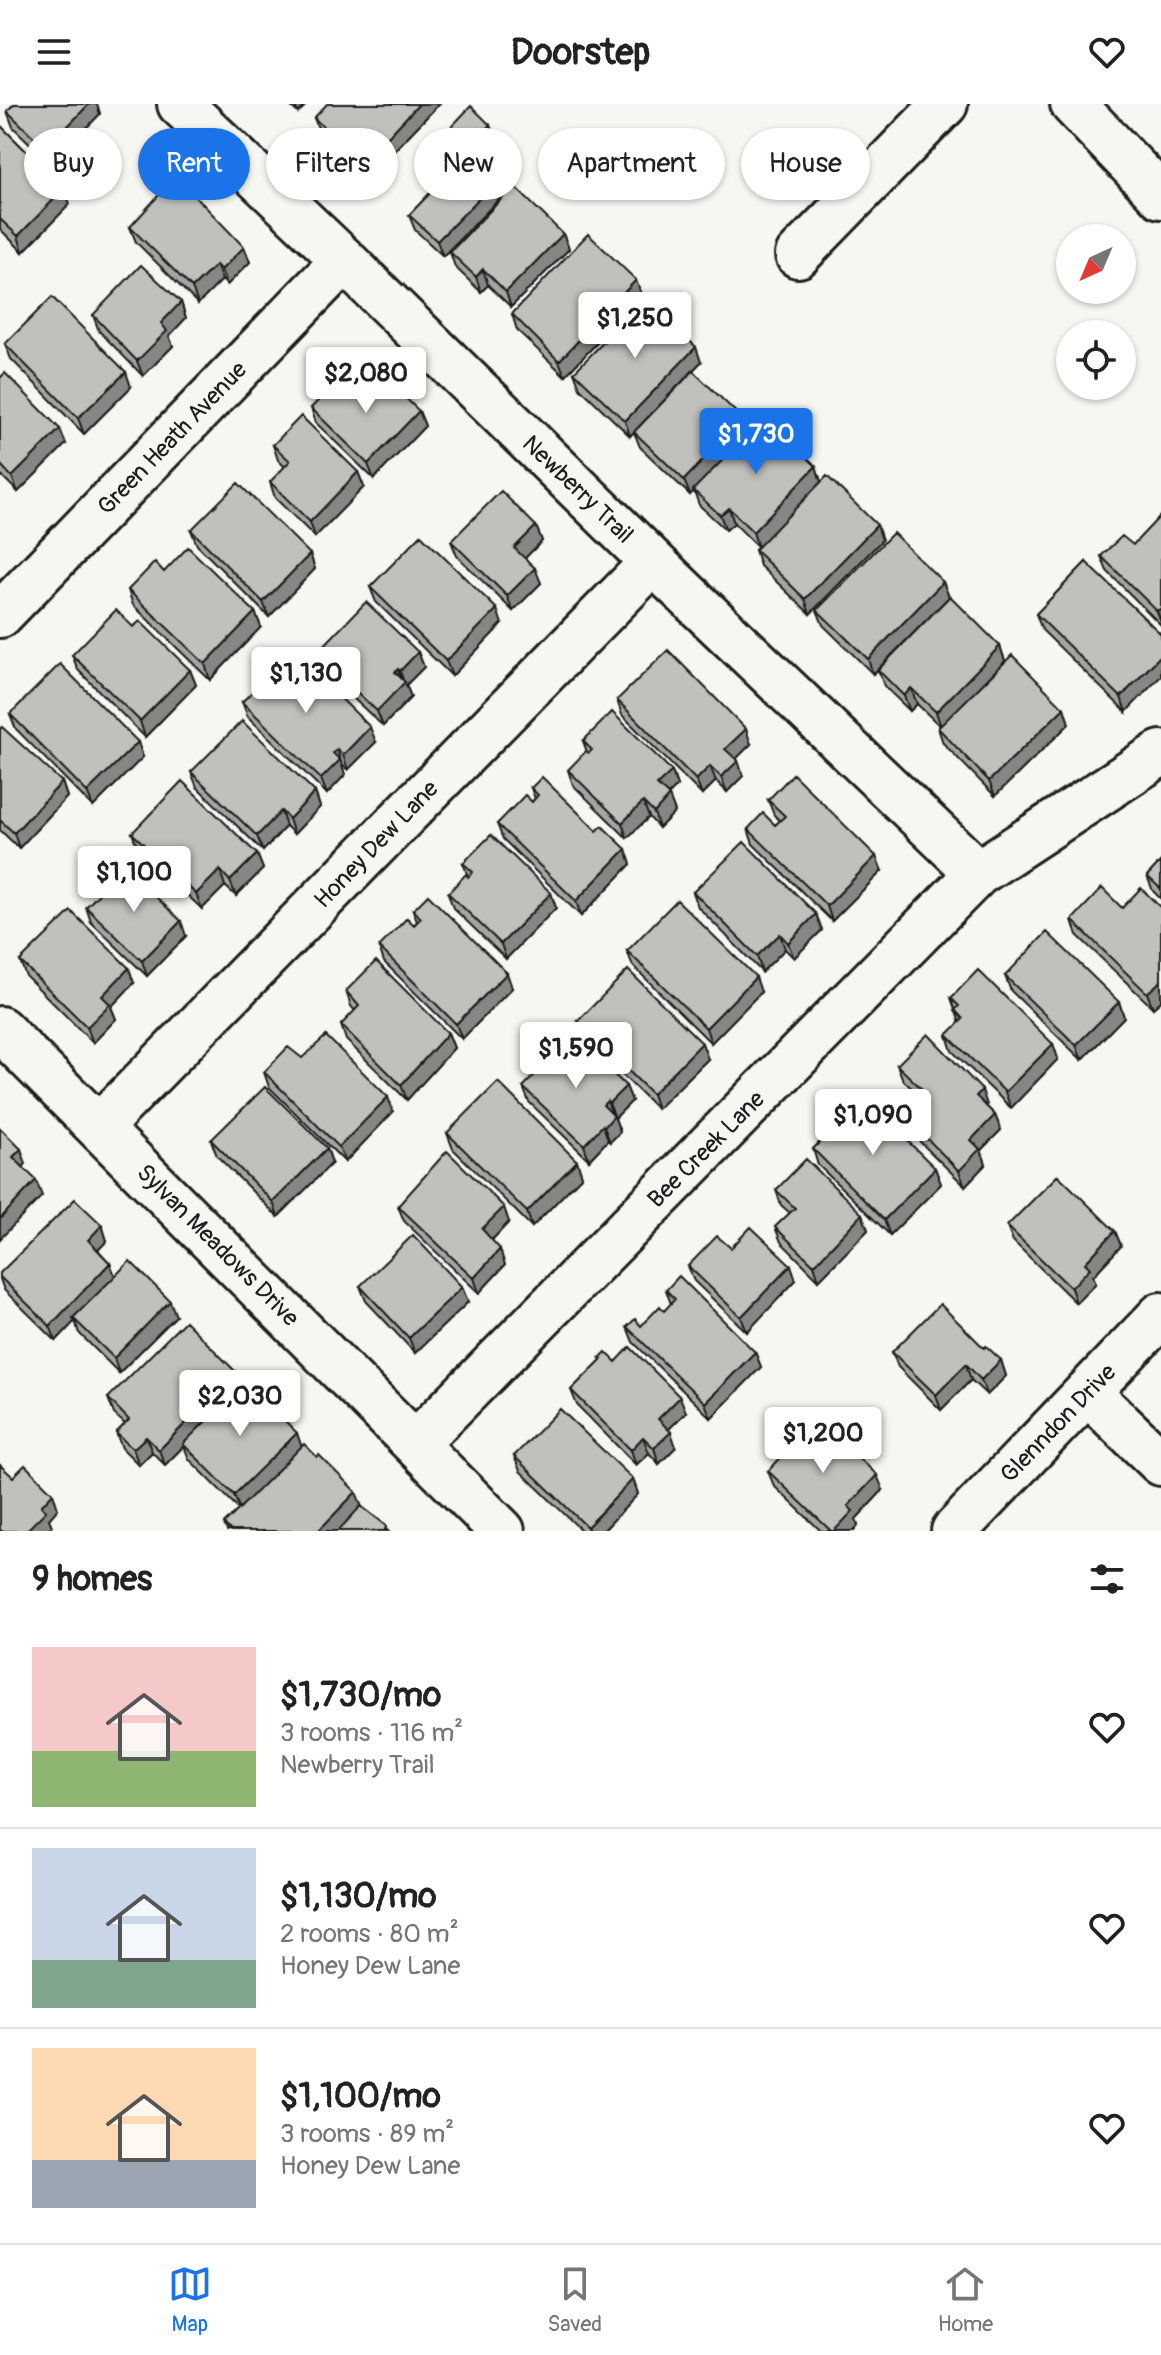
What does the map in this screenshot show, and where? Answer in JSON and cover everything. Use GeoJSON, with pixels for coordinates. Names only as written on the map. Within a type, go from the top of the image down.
{"type":"FeatureCollection","features":[{"type":"Feature","properties":{"kind":"street","name":"Newberry Trail"},"geometry":{"type":"LineString","coordinates":[[180,104],[978,873]]}},
{"type":"Feature","properties":{"kind":"street"},"geometry":{"type":"LineString","coordinates":[[798,255],[945,104]]}},
{"type":"Feature","properties":{"kind":"street"},"geometry":{"type":"LineString","coordinates":[[1073,104],[1161,196]]}},
{"type":"Feature","properties":{"kind":"street","name":"Green Heath Avenue"},"geometry":{"type":"LineString","coordinates":[[0,615],[344,260]]}},
{"type":"Feature","properties":{"kind":"street","name":"Honey Dew Lane"},"geometry":{"type":"LineString","coordinates":[[100,1126],[653,562]]}},
{"type":"Feature","properties":{"kind":"street","name":"Bee Creek Lane"},"geometry":{"type":"LineString","coordinates":[[411,1439],[422,1437],[978,873],[1161,753]]}},
{"type":"Feature","properties":{"kind":"street","name":"Sylvan Meadows Drive"},"geometry":{"type":"LineString","coordinates":[[0,1029],[502,1531]]}},
{"type":"Feature","properties":{"kind":"street","name":"Glenndon Drive"},"geometry":{"type":"LineString","coordinates":[[954,1531],[1161,1315]]}},
{"type":"Feature","properties":{"kind":"street"},"geometry":{"type":"LineString","coordinates":[[1087,1392],[1161,1463]]}},
{"type":"Feature","properties":{"kind":"building"},"geometry":{"type":"Polygon","coordinates":[[[14,104],[89,104],[66,128],[24,128],[7,111],[14,104]]]}},
{"type":"Feature","properties":{"kind":"building"},"geometry":{"type":"Polygon","coordinates":[[[327,104],[419,104],[396,128],[324,128],[314,118],[327,104]]]}},
{"type":"Feature","properties":{"kind":"building"},"geometry":{"type":"Polygon","coordinates":[[[471,106],[490,125],[487,128],[450,128],[471,106]]]}},
{"type":"Feature","properties":{"kind":"building"},"geometry":{"type":"Polygon","coordinates":[[[0,125],[24,149],[24,200],[53,200],[18,236],[0,219],[0,125]]]}},
{"type":"Feature","properties":{"kind":"building"},"geometry":{"type":"Polygon","coordinates":[[[522,194],[563,234],[506,292],[483,269],[476,277],[450,252],[500,200],[522,200],[522,194]]]}},
{"type":"Feature","properties":{"kind":"building"},"geometry":{"type":"Polygon","coordinates":[[[154,200],[199,200],[244,247],[221,270],[216,265],[192,288],[130,227],[154,200]]]}},
{"type":"Feature","properties":{"kind":"building"},"geometry":{"type":"Polygon","coordinates":[[[424,200],[477,200],[437,241],[409,215],[424,200]]]}},
{"type":"Feature","properties":{"kind":"building"},"geometry":{"type":"Polygon","coordinates":[[[588,234],[636,280],[559,361],[512,314],[588,234]]]}},
{"type":"Feature","properties":{"kind":"building"},"geometry":{"type":"Polygon","coordinates":[[[141,265],[181,302],[161,323],[167,331],[137,361],[93,315],[141,265]]]}},
{"type":"Feature","properties":{"kind":"building"},"geometry":{"type":"Polygon","coordinates":[[[52,297],[126,372],[78,418],[5,344],[52,297]]]}},
{"type":"Feature","properties":{"kind":"building"},"geometry":{"type":"Polygon","coordinates":[[[646,299],[696,347],[625,421],[574,372],[646,299]]]}},
{"type":"Feature","properties":{"kind":"building"},"geometry":{"type":"Polygon","coordinates":[[[693,371],[743,419],[684,480],[634,432],[693,371]]]}},
{"type":"Feature","properties":{"kind":"building"},"geometry":{"type":"Polygon","coordinates":[[[5,373],[60,429],[12,477],[0,464],[0,378],[5,373]]]}},
{"type":"Feature","properties":{"kind":"building"},"geometry":{"type":"Polygon","coordinates":[[[381,374],[419,411],[368,464],[311,408],[340,378],[359,396],[381,374]]]}},
{"type":"Feature","properties":{"kind":"building"},"geometry":{"type":"Polygon","coordinates":[[[301,416],[358,472],[310,522],[270,482],[290,461],[273,445],[301,416]]]}},
{"type":"Feature","properties":{"kind":"building"},"geometry":{"type":"Polygon","coordinates":[[[765,417],[816,466],[753,532],[729,508],[720,515],[693,490],[765,417]]]}},
{"type":"Feature","properties":{"kind":"building"},"geometry":{"type":"Polygon","coordinates":[[[827,476],[877,525],[805,599],[755,550],[827,476]]]}},
{"type":"Feature","properties":{"kind":"building"},"geometry":{"type":"Polygon","coordinates":[[[238,483],[310,554],[263,602],[191,530],[238,483]]]}},
{"type":"Feature","properties":{"kind":"building"},"geometry":{"type":"Polygon","coordinates":[[[501,491],[536,526],[514,548],[535,568],[507,596],[451,541],[501,491]]]}},
{"type":"Feature","properties":{"kind":"building"},"geometry":{"type":"Polygon","coordinates":[[[1161,515],[1161,608],[1157,611],[1101,556],[1122,536],[1133,545],[1161,515]]]}},
{"type":"Feature","properties":{"kind":"building"},"geometry":{"type":"Polygon","coordinates":[[[893,533],[943,582],[868,659],[817,610],[893,533]]]}},
{"type":"Feature","properties":{"kind":"building"},"geometry":{"type":"Polygon","coordinates":[[[421,535],[497,609],[446,661],[370,587],[421,535]]]}},
{"type":"Feature","properties":{"kind":"building"},"geometry":{"type":"Polygon","coordinates":[[[188,547],[255,612],[205,664],[128,590],[155,562],[164,572],[188,547]]]}},
{"type":"Feature","properties":{"kind":"building"},"geometry":{"type":"Polygon","coordinates":[[[1086,562],[1161,634],[1161,655],[1121,697],[1036,614],[1086,562]]]}},
{"type":"Feature","properties":{"kind":"building"},"geometry":{"type":"Polygon","coordinates":[[[950,596],[1000,646],[936,712],[911,688],[904,696],[878,670],[950,596]]]}},
{"type":"Feature","properties":{"kind":"building"},"geometry":{"type":"Polygon","coordinates":[[[366,602],[418,652],[400,671],[395,672],[405,682],[377,711],[316,654],[366,602]]]}},
{"type":"Feature","properties":{"kind":"building"},"geometry":{"type":"Polygon","coordinates":[[[116,610],[133,627],[140,621],[190,670],[140,721],[72,655],[116,610]]]}},
{"type":"Feature","properties":{"kind":"building"},"geometry":{"type":"Polygon","coordinates":[[[668,650],[746,729],[725,749],[738,761],[721,777],[710,766],[696,780],[617,700],[668,650]]]}},
{"type":"Feature","properties":{"kind":"building"},"geometry":{"type":"Polygon","coordinates":[[[293,651],[370,727],[343,755],[337,749],[333,753],[340,760],[321,779],[242,702],[293,651]]]}},
{"type":"Feature","properties":{"kind":"building"},"geometry":{"type":"Polygon","coordinates":[[[1012,655],[1064,708],[989,781],[938,728],[1012,655]]]}},
{"type":"Feature","properties":{"kind":"building"},"geometry":{"type":"Polygon","coordinates":[[[60,664],[138,742],[87,792],[10,714],[60,664]]]}},
{"type":"Feature","properties":{"kind":"building"},"geometry":{"type":"Polygon","coordinates":[[[612,712],[672,771],[657,785],[669,796],[654,813],[643,802],[622,823],[568,770],[586,751],[589,753],[592,750],[583,741],[612,712]]]}},
{"type":"Feature","properties":{"kind":"building"},"geometry":{"type":"Polygon","coordinates":[[[242,721],[315,792],[289,819],[281,811],[257,836],[191,772],[242,721]]]}},
{"type":"Feature","properties":{"kind":"building"},"geometry":{"type":"Polygon","coordinates":[[[2,727],[62,782],[14,833],[0,820],[2,727]]]}},
{"type":"Feature","properties":{"kind":"building"},"geometry":{"type":"Polygon","coordinates":[[[793,774],[876,856],[827,906],[748,829],[763,813],[775,825],[785,816],[768,800],[793,774]]]}},
{"type":"Feature","properties":{"kind":"building"},"geometry":{"type":"Polygon","coordinates":[[[542,777],[597,831],[602,826],[626,849],[576,901],[497,824],[525,795],[532,802],[538,795],[531,788],[542,777]]]}},
{"type":"Feature","properties":{"kind":"building"},"geometry":{"type":"Polygon","coordinates":[[[182,781],[257,854],[230,881],[220,870],[196,894],[132,833],[182,781]]]}},
{"type":"Feature","properties":{"kind":"building"},"geometry":{"type":"Polygon","coordinates":[[[491,835],[551,893],[501,944],[448,893],[466,874],[468,877],[473,872],[463,863],[491,835]]]}},
{"type":"Feature","properties":{"kind":"building"},"geometry":{"type":"Polygon","coordinates":[[[744,842],[816,914],[788,943],[780,934],[757,956],[693,892],[744,842]]]}},
{"type":"Feature","properties":{"kind":"building"},"geometry":{"type":"Polygon","coordinates":[[[1161,861],[1161,889],[1147,876],[1161,861]]]}},
{"type":"Feature","properties":{"kind":"building"},"geometry":{"type":"Polygon","coordinates":[[[125,867],[181,921],[142,961],[86,907],[125,867]]]}},
{"type":"Feature","properties":{"kind":"building"},"geometry":{"type":"Polygon","coordinates":[[[1102,888],[1122,908],[1141,888],[1161,908],[1161,981],[1147,993],[1072,920],[1102,888]]]}},
{"type":"Feature","properties":{"kind":"building"},"geometry":{"type":"Polygon","coordinates":[[[428,895],[507,973],[456,1024],[379,947],[407,918],[414,925],[421,918],[413,910],[428,895]]]}},
{"type":"Feature","properties":{"kind":"building"},"geometry":{"type":"Polygon","coordinates":[[[677,900],[756,977],[706,1028],[627,951],[677,900]]]}},
{"type":"Feature","properties":{"kind":"building"},"geometry":{"type":"Polygon","coordinates":[[[71,911],[129,968],[102,996],[110,1004],[87,1027],[20,961],[71,911]]]}},
{"type":"Feature","properties":{"kind":"building"},"geometry":{"type":"Polygon","coordinates":[[[1047,932],[1119,1002],[1076,1045],[1005,976],[1047,932]]]}},
{"type":"Feature","properties":{"kind":"building"},"geometry":{"type":"Polygon","coordinates":[[[376,961],[448,1033],[401,1085],[341,1025],[359,1006],[346,991],[376,961]]]}},
{"type":"Feature","properties":{"kind":"building"},"geometry":{"type":"Polygon","coordinates":[[[628,970],[702,1043],[652,1094],[578,1021],[628,970]]]}},
{"type":"Feature","properties":{"kind":"building"},"geometry":{"type":"Polygon","coordinates":[[[978,970],[1053,1044],[1005,1092],[947,1035],[963,1019],[955,1010],[959,1006],[951,998],[978,970]]]}},
{"type":"Feature","properties":{"kind":"building"},"geometry":{"type":"Polygon","coordinates":[[[928,1034],[982,1090],[976,1096],[995,1115],[971,1140],[980,1149],[959,1171],[906,1117],[927,1094],[897,1065],[928,1034]]]}},
{"type":"Feature","properties":{"kind":"building"},"geometry":{"type":"Polygon","coordinates":[[[573,1035],[626,1086],[603,1105],[614,1116],[584,1145],[523,1087],[573,1035]]]}},
{"type":"Feature","properties":{"kind":"building"},"geometry":{"type":"Polygon","coordinates":[[[326,1036],[388,1097],[339,1147],[264,1072],[288,1047],[302,1058],[326,1036]]]}},
{"type":"Feature","properties":{"kind":"building"},"geometry":{"type":"Polygon","coordinates":[[[498,1082],[577,1161],[527,1212],[447,1133],[498,1082]]]}},
{"type":"Feature","properties":{"kind":"building"},"geometry":{"type":"Polygon","coordinates":[[[265,1087],[327,1148],[273,1202],[211,1140],[265,1087]]]}},
{"type":"Feature","properties":{"kind":"building"},"geometry":{"type":"Polygon","coordinates":[[[858,1092],[935,1168],[884,1220],[813,1149],[839,1123],[833,1117],[858,1092]]]}},
{"type":"Feature","properties":{"kind":"building"},"geometry":{"type":"Polygon","coordinates":[[[0,1128],[21,1149],[13,1157],[36,1180],[0,1219],[0,1128]]]}},
{"type":"Feature","properties":{"kind":"building"},"geometry":{"type":"Polygon","coordinates":[[[447,1151],[504,1207],[482,1229],[500,1249],[474,1278],[398,1206],[447,1151]]]}},
{"type":"Feature","properties":{"kind":"building"},"geometry":{"type":"Polygon","coordinates":[[[806,1159],[862,1214],[814,1265],[775,1227],[795,1208],[776,1190],[806,1159]]]}},
{"type":"Feature","properties":{"kind":"building"},"geometry":{"type":"Polygon","coordinates":[[[1058,1175],[1115,1231],[1085,1263],[1090,1268],[1071,1288],[1007,1226],[1058,1175]]]}},
{"type":"Feature","properties":{"kind":"building"},"geometry":{"type":"Polygon","coordinates":[[[75,1199],[102,1225],[88,1240],[110,1263],[50,1326],[0,1277],[0,1273],[75,1199]]]}},
{"type":"Feature","properties":{"kind":"building"},"geometry":{"type":"Polygon","coordinates":[[[751,1227],[791,1265],[741,1317],[688,1266],[717,1236],[731,1248],[751,1227]]]}},
{"type":"Feature","properties":{"kind":"building"},"geometry":{"type":"Polygon","coordinates":[[[413,1235],[462,1287],[409,1338],[360,1286],[413,1235]]]}},
{"type":"Feature","properties":{"kind":"building"},"geometry":{"type":"Polygon","coordinates":[[[130,1261],[170,1301],[114,1358],[73,1318],[130,1261]]]}},
{"type":"Feature","properties":{"kind":"building"},"geometry":{"type":"Polygon","coordinates":[[[679,1276],[755,1352],[705,1403],[627,1327],[635,1319],[641,1326],[660,1306],[664,1311],[675,1299],[666,1290],[679,1276]]]}},
{"type":"Feature","properties":{"kind":"building"},"geometry":{"type":"Polygon","coordinates":[[[940,1304],[984,1348],[986,1346],[1001,1360],[981,1380],[966,1364],[936,1395],[892,1352],[940,1304]]]}},
{"type":"Feature","properties":{"kind":"building"},"geometry":{"type":"Polygon","coordinates":[[[185,1321],[236,1372],[159,1450],[146,1437],[133,1449],[116,1433],[129,1420],[108,1398],[185,1321]]]}},
{"type":"Feature","properties":{"kind":"building"},"geometry":{"type":"Polygon","coordinates":[[[630,1347],[680,1397],[658,1419],[671,1432],[654,1448],[643,1437],[631,1450],[571,1390],[606,1352],[616,1362],[630,1347]]]}},
{"type":"Feature","properties":{"kind":"building"},"geometry":{"type":"Polygon","coordinates":[[[246,1381],[297,1433],[234,1495],[183,1444],[246,1381]]]}},
{"type":"Feature","properties":{"kind":"building"},"geometry":{"type":"Polygon","coordinates":[[[560,1409],[633,1479],[587,1527],[514,1456],[560,1409]]]}},
{"type":"Feature","properties":{"kind":"building"},"geometry":{"type":"Polygon","coordinates":[[[818,1419],[877,1475],[848,1506],[853,1511],[834,1531],[768,1471],[818,1419]]]}},
{"type":"Feature","properties":{"kind":"building"},"geometry":{"type":"Polygon","coordinates":[[[304,1444],[356,1492],[318,1531],[231,1531],[224,1524],[304,1444]]]}},
{"type":"Feature","properties":{"kind":"building"},"geometry":{"type":"Polygon","coordinates":[[[0,1465],[13,1477],[25,1465],[53,1493],[41,1506],[46,1511],[26,1531],[0,1531],[0,1465]]]}},
{"type":"Feature","properties":{"kind":"building"},"geometry":{"type":"Polygon","coordinates":[[[361,1506],[387,1526],[387,1531],[338,1531],[361,1506]]]}}]}
